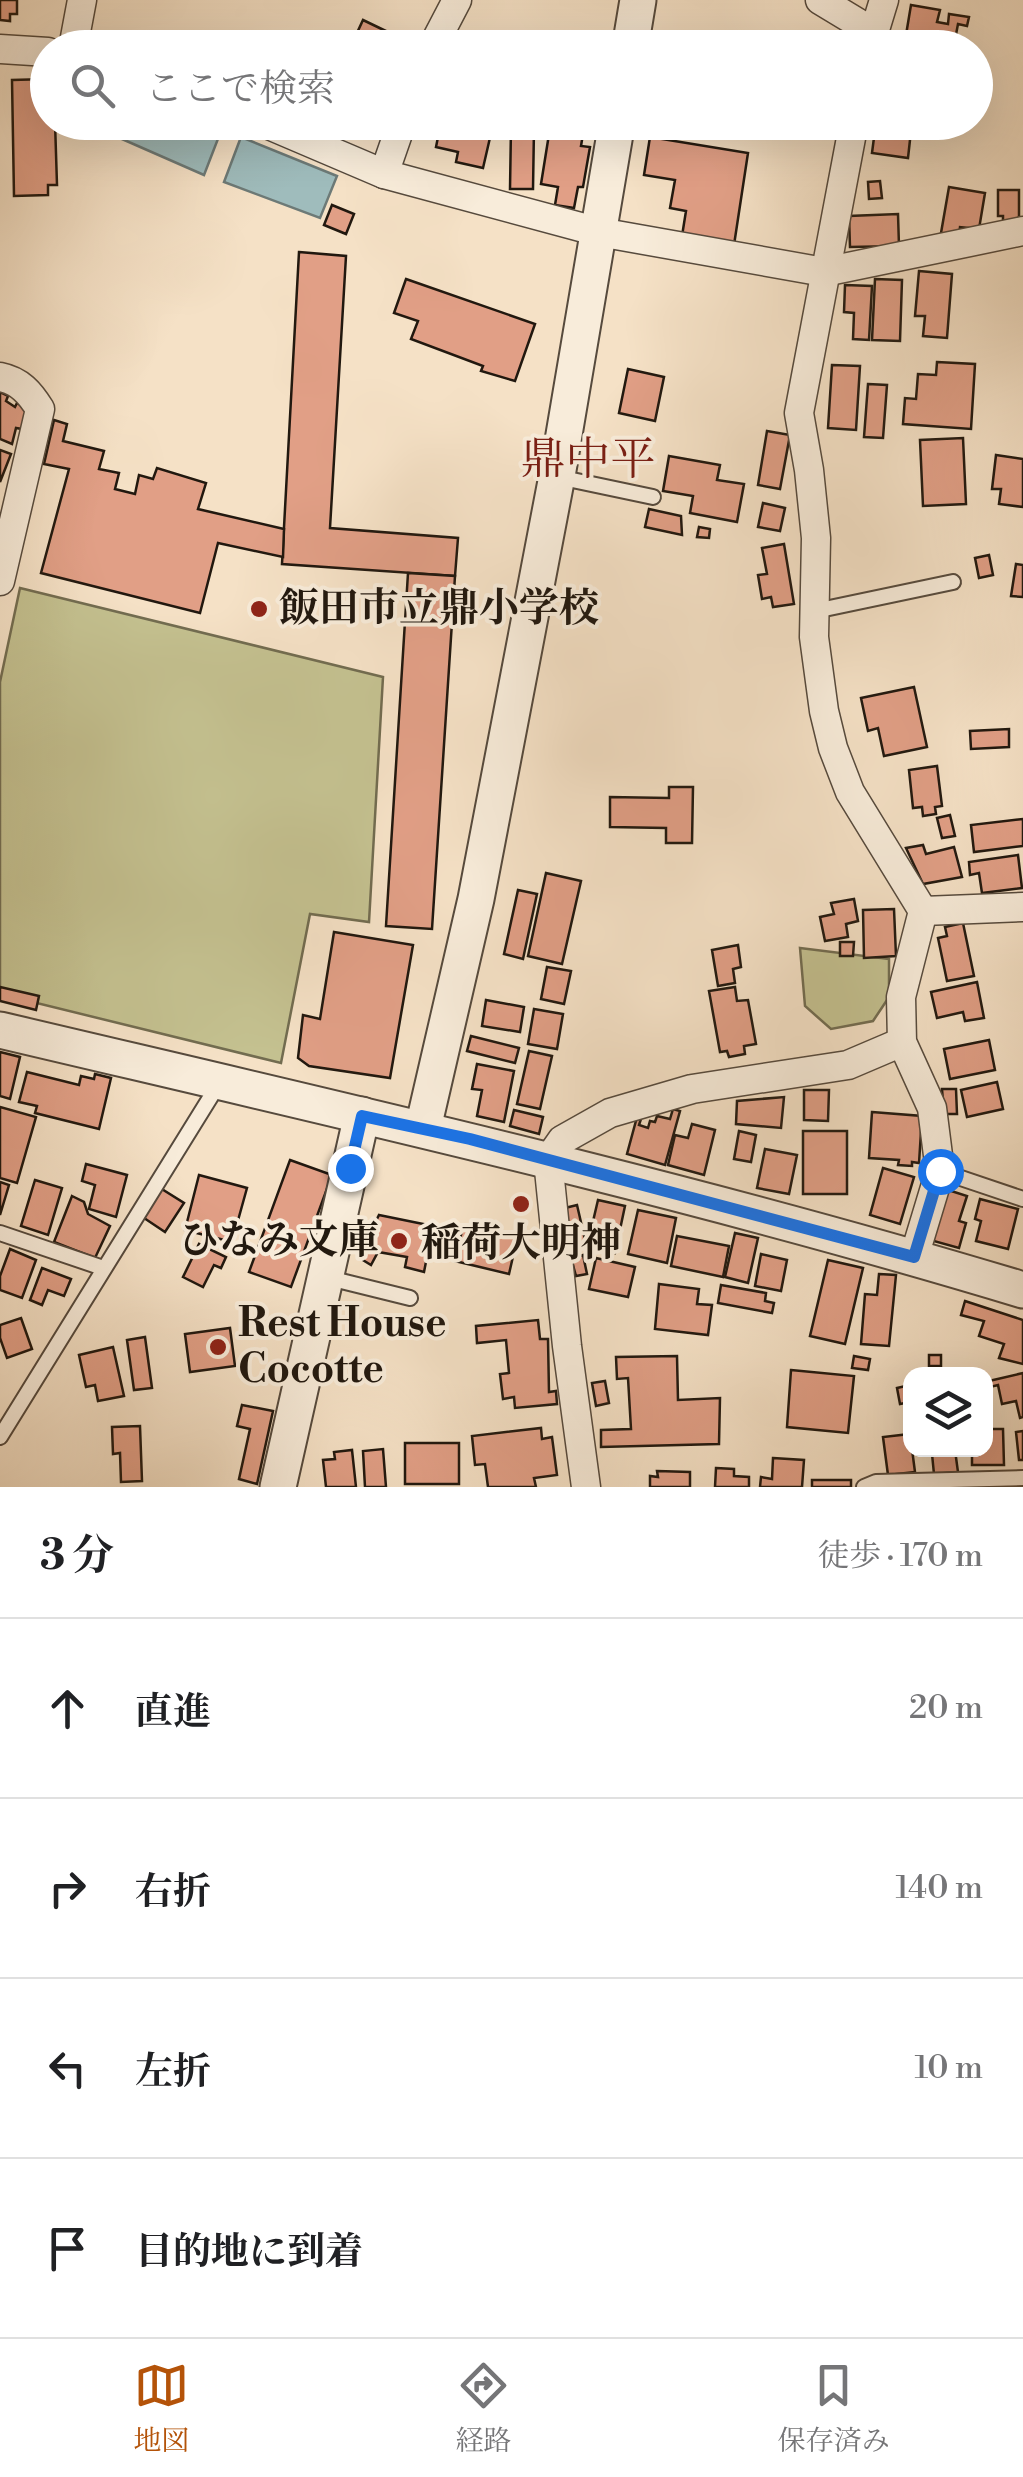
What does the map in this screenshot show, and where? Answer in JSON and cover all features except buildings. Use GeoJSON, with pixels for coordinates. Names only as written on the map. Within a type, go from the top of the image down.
{"type":"FeatureCollection","features":[{"type":"Feature","properties":{"kind":"street"},"geometry":{"type":"LineString","coordinates":[[76,30],[82,0]]}},
{"type":"Feature","properties":{"kind":"street"},"geometry":{"type":"LineString","coordinates":[[441,30],[457,0]]}},
{"type":"Feature","properties":{"kind":"street"},"geometry":{"type":"LineString","coordinates":[[633,30],[638,0]]}},
{"type":"Feature","properties":{"kind":"street"},"geometry":{"type":"LineString","coordinates":[[820,0],[858,30]]}},
{"type":"Feature","properties":{"kind":"street"},"geometry":{"type":"LineString","coordinates":[[874,30],[884,0]]}},
{"type":"Feature","properties":{"kind":"street"},"geometry":{"type":"LineString","coordinates":[[0,49],[30,51]]}},
{"type":"Feature","properties":{"kind":"street"},"geometry":{"type":"LineString","coordinates":[[304,140],[384,174],[599,232],[824,272],[1023,231]]}},
{"type":"Feature","properties":{"kind":"street"},"geometry":{"type":"LineString","coordinates":[[384,174],[396,140]]}},
{"type":"Feature","properties":{"kind":"street"},"geometry":{"type":"LineString","coordinates":[[423,1128],[476,898],[557,476],[614,140]]}},
{"type":"Feature","properties":{"kind":"street"},"geometry":{"type":"LineString","coordinates":[[850,140],[798,413],[816,538],[814,637],[833,748],[850,792],[922,911],[901,997],[902,1042],[932,1108],[940,1171],[914,1257]]}},
{"type":"Feature","properties":{"kind":"street"},"geometry":{"type":"LineString","coordinates":[[0,377],[29,391],[40,409],[0,581]]}},
{"type":"Feature","properties":{"kind":"street"},"geometry":{"type":"LineString","coordinates":[[922,911],[1023,907]]}},
{"type":"Feature","properties":{"kind":"street"},"geometry":{"type":"LineString","coordinates":[[0,1030],[423,1128],[914,1257],[1023,1290]]}},
{"type":"Feature","properties":{"kind":"street"},"geometry":{"type":"LineString","coordinates":[[586,1487],[548,1160],[562,1140],[610,1113],[692,1089],[848,1066],[902,1042]]}},
{"type":"Feature","properties":{"kind":"street"},"geometry":{"type":"LineString","coordinates":[[278,1487],[362,1116]]}},
{"type":"Feature","properties":{"kind":"lane"},"geometry":{"type":"LineString","coordinates":[[557,476],[653,497]]}},
{"type":"Feature","properties":{"kind":"lane"},"geometry":{"type":"LineString","coordinates":[[816,611],[953,582]]}},
{"type":"Feature","properties":{"kind":"lane"},"geometry":{"type":"LineString","coordinates":[[0,1438],[220,1082]]}},
{"type":"Feature","properties":{"kind":"lane"},"geometry":{"type":"LineString","coordinates":[[940,1171],[1023,1199]]}},
{"type":"Feature","properties":{"kind":"lane"},"geometry":{"type":"LineString","coordinates":[[0,1233],[103,1268]]}},
{"type":"Feature","properties":{"kind":"lane"},"geometry":{"type":"LineString","coordinates":[[324,1277],[410,1298]]}},
{"type":"Feature","properties":{"kind":"lane"},"geometry":{"type":"LineString","coordinates":[[864,1487],[876,1482],[1023,1478]]}},
{"type":"Feature","properties":{"kind":"shaded area"},"geometry":{"type":"Polygon","coordinates":[[[20,588],[383,677],[369,922],[310,914],[281,1063],[0,994],[0,682],[20,588]]]}},
{"type":"Feature","properties":{"kind":"shaded area"},"geometry":{"type":"Polygon","coordinates":[[[800,948],[889,959],[889,997],[873,1021],[831,1029],[805,1006],[800,948]]]}},
{"type":"Feature","properties":{"kind":"water"},"geometry":{"type":"Polygon","coordinates":[[[124,140],[218,140],[204,175],[124,140]]]}},
{"type":"Feature","properties":{"kind":"water"},"geometry":{"type":"Polygon","coordinates":[[[240,140],[337,176],[320,218],[224,182],[240,140]]]}},
{"type":"Feature","properties":{"kind":"place","name":"飯田市立鼎小学校"},"geometry":{"type":"Point","coordinates":[259,609]}},
{"type":"Feature","properties":{"kind":"place","name":"稲荷大明神"},"geometry":{"type":"Point","coordinates":[521,1204]}},
{"type":"Feature","properties":{"kind":"place","name":"ひなみ文庫"},"geometry":{"type":"Point","coordinates":[399,1241]}},
{"type":"Feature","properties":{"kind":"place","name":"Rest House Cocotte"},"geometry":{"type":"Point","coordinates":[218,1347]}},
{"type":"Feature","properties":{"kind":"district","name":"鼎中平"},"geometry":{"type":"Point","coordinates":[588,460]}},
{"type":"Feature","properties":{"kind":"route"},"geometry":{"type":"LineString","coordinates":[[350,1168],[362,1116],[470,1139],[914,1257],[940,1171]]}}]}
